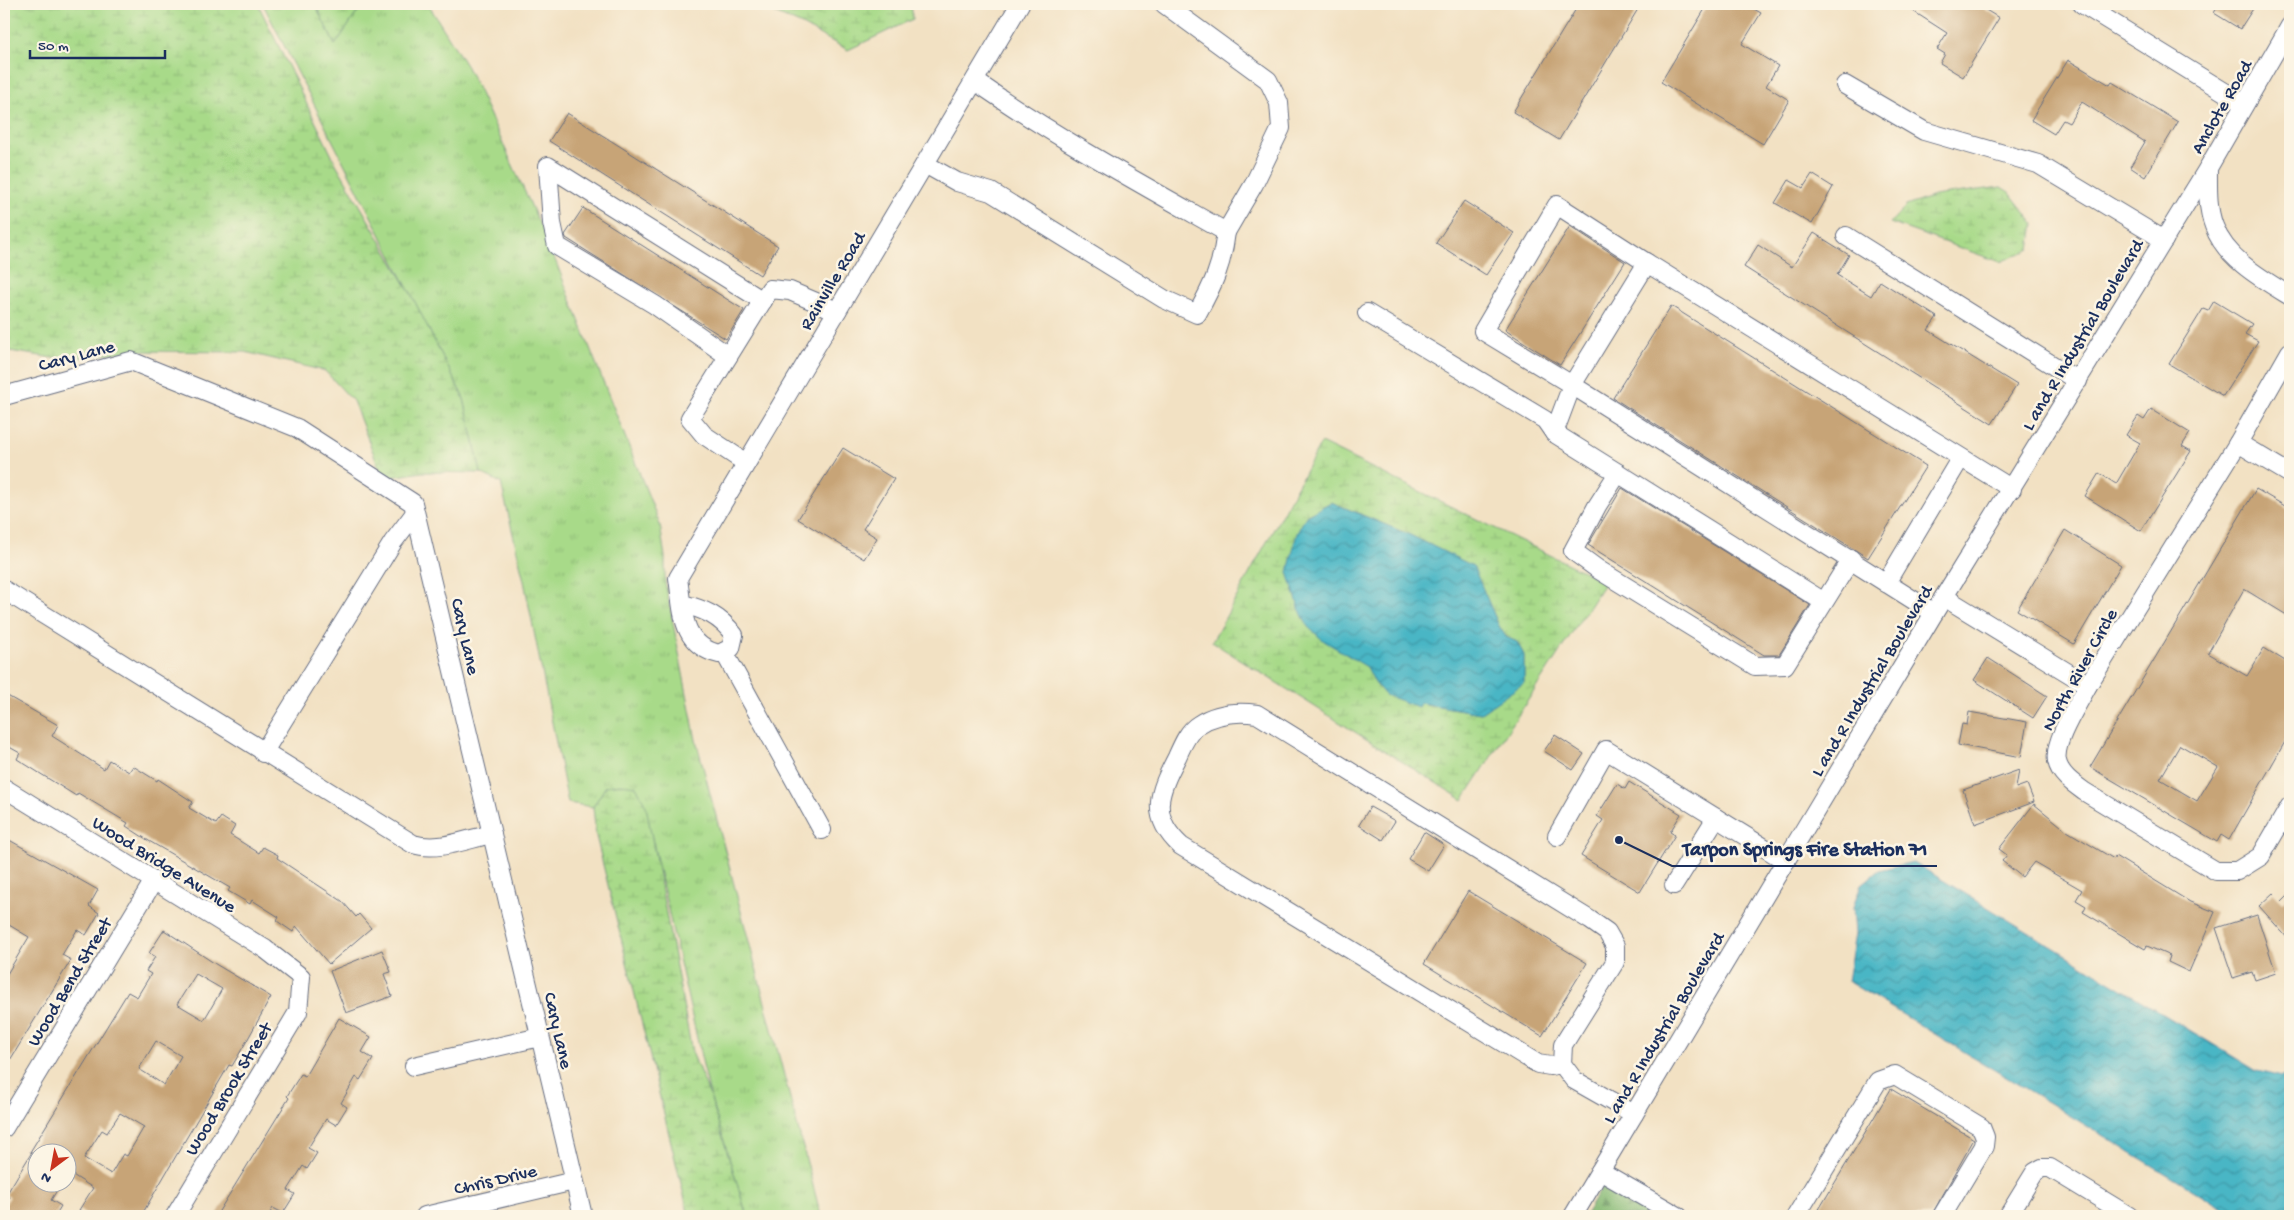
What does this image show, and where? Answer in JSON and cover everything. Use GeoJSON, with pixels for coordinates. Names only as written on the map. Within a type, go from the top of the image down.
{"type":"FeatureCollection","features":[{"type":"Feature","properties":{"kind":"street","name":"Rainville Road"},"geometry":{"type":"LineString","coordinates":[[682,604],[678,578],[1020,4]]}},
{"type":"Feature","properties":{"kind":"street"},"geometry":{"type":"LineString","coordinates":[[925,164],[957,182],[990,192],[1164,299],[1197,314],[1215,283],[1223,258],[1226,232],[1254,184],[1281,128],[1279,103],[1268,80],[1164,4]]}},
{"type":"Feature","properties":{"kind":"street"},"geometry":{"type":"LineString","coordinates":[[2082,4],[2244,104]]}},
{"type":"Feature","properties":{"kind":"street","name":"Anclote Road"},"geometry":{"type":"LineString","coordinates":[[2290,26],[2208,168],[2208,200],[2214,227],[2229,252],[2266,282],[2290,296]]}},
{"type":"Feature","properties":{"kind":"street"},"geometry":{"type":"LineString","coordinates":[[975,81],[1014,109],[1226,232]]}},
{"type":"Feature","properties":{"kind":"street"},"geometry":{"type":"LineString","coordinates":[[1845,85],[1924,131],[2038,164],[2164,240]]}},
{"type":"Feature","properties":{"kind":"street"},"geometry":{"type":"LineString","coordinates":[[728,356],[655,304],[558,246],[552,223],[548,166],[763,301]]}},
{"type":"Feature","properties":{"kind":"street","name":"L and R Industrial Boulevard"},"geometry":{"type":"LineString","coordinates":[[1573,1216],[1934,613],[2208,168]]}},
{"type":"Feature","properties":{"kind":"street"},"geometry":{"type":"LineString","coordinates":[[1934,613],[1851,559],[1483,330],[1557,206],[1960,459],[2012,489]]}},
{"type":"Feature","properties":{"kind":"street"},"geometry":{"type":"LineString","coordinates":[[1846,236],[2078,381]]}},
{"type":"Feature","properties":{"kind":"street"},"geometry":{"type":"LineString","coordinates":[[1554,433],[1572,385],[1647,263]]}},
{"type":"Feature","properties":{"kind":"street"},"geometry":{"type":"LineString","coordinates":[[746,464],[704,435],[690,418],[770,289],[790,291],[838,311]]}},
{"type":"Feature","properties":{"kind":"street"},"geometry":{"type":"LineString","coordinates":[[1367,313],[1545,420],[1554,433],[1824,602]]}},
{"type":"Feature","properties":{"kind":"street","name":"North River Circle"},"geometry":{"type":"LineString","coordinates":[[2290,352],[2238,442],[2088,686],[2066,726],[2059,746],[2057,760],[2065,776],[2085,792],[2146,831],[2216,871],[2237,871],[2262,856],[2290,806]]}},
{"type":"Feature","properties":{"kind":"street","name":"Cary Lane"},"geometry":{"type":"LineString","coordinates":[[4,396],[131,361],[297,428],[413,503],[583,1216]]}},
{"type":"Feature","properties":{"kind":"street"},"geometry":{"type":"LineString","coordinates":[[2238,442],[2290,474]]}},
{"type":"Feature","properties":{"kind":"street"},"geometry":{"type":"LineString","coordinates":[[1886,583],[1960,459]]}},
{"type":"Feature","properties":{"kind":"street"},"geometry":{"type":"LineString","coordinates":[[1618,473],[1597,506],[1573,551],[1607,575],[1755,666],[1785,665],[1851,559]]}},
{"type":"Feature","properties":{"kind":"street"},"geometry":{"type":"LineString","coordinates":[[263,753],[393,542],[416,514]]}},
{"type":"Feature","properties":{"kind":"street"},"geometry":{"type":"LineString","coordinates":[[4,590],[263,753],[413,844],[423,848],[433,847],[492,834]]}},
{"type":"Feature","properties":{"kind":"street"},"geometry":{"type":"LineString","coordinates":[[1944,597],[2088,686]]}},
{"type":"Feature","properties":{"kind":"street"},"geometry":{"type":"LineString","coordinates":[[682,604],[705,609],[726,624],[734,635],[731,648],[719,654],[705,651],[686,628],[682,604]]}},
{"type":"Feature","properties":{"kind":"street"},"geometry":{"type":"LineString","coordinates":[[724,652],[822,830]]}},
{"type":"Feature","properties":{"kind":"street"},"geometry":{"type":"LineString","coordinates":[[1562,1064],[1550,1066],[1538,1064],[1181,846],[1168,835],[1161,819],[1159,804],[1161,788],[1183,744],[1196,726],[1212,717],[1229,713],[1257,714],[1607,932],[1615,946],[1614,962],[1563,1045],[1562,1064],[1574,1080],[1634,1114]]}},
{"type":"Feature","properties":{"kind":"street"},"geometry":{"type":"LineString","coordinates":[[1557,836],[1606,750],[1786,861]]}},
{"type":"Feature","properties":{"kind":"street","name":"Wood Bridge Avenue"},"geometry":{"type":"LineString","coordinates":[[4,788],[153,882],[265,949],[301,978]]}},
{"type":"Feature","properties":{"kind":"street"},"geometry":{"type":"LineString","coordinates":[[1674,885],[1716,818]]}},
{"type":"Feature","properties":{"kind":"street","name":"Wood Bend Street"},"geometry":{"type":"LineString","coordinates":[[4,1128],[153,882]]}},
{"type":"Feature","properties":{"kind":"street","name":"Wood Brook Street"},"geometry":{"type":"LineString","coordinates":[[175,1216],[298,1012],[301,978]]}},
{"type":"Feature","properties":{"kind":"street"},"geometry":{"type":"LineString","coordinates":[[414,1066],[540,1037]]}},
{"type":"Feature","properties":{"kind":"street"},"geometry":{"type":"LineString","coordinates":[[1796,1216],[1878,1081],[1895,1075],[1981,1127],[1985,1137],[1984,1146],[1942,1216]]}},
{"type":"Feature","properties":{"kind":"street"},"geometry":{"type":"LineString","coordinates":[[2008,1216],[2035,1172],[2042,1168],[2050,1168],[2129,1216]]}},
{"type":"Feature","properties":{"kind":"street"},"geometry":{"type":"LineString","coordinates":[[1600,1171],[1678,1216]]}},
{"type":"Feature","properties":{"kind":"street","name":"Chris Drive"},"geometry":{"type":"LineString","coordinates":[[425,1216],[574,1181]]}},
{"type":"Feature","properties":{"kind":"green space"},"geometry":{"type":"Polygon","coordinates":[[[4,4],[258,4],[335,162],[411,294],[464,399],[481,473],[422,472],[392,477],[380,470],[353,401],[325,371],[245,352],[130,351],[65,360],[4,350],[4,4]]]}},
{"type":"Feature","properties":{"kind":"green space"},"geometry":{"type":"Polygon","coordinates":[[[263,4],[315,4],[335,45],[363,4],[428,4],[467,67],[478,89],[550,247],[660,525],[665,557],[665,582],[696,740],[821,1216],[747,1216],[710,1096],[644,803],[606,786],[593,807],[568,803],[524,581],[501,483],[481,473],[464,399],[263,4]]]}},
{"type":"Feature","properties":{"kind":"green space"},"geometry":{"type":"Polygon","coordinates":[[[315,4],[363,4],[335,45],[315,4]]]}},
{"type":"Feature","properties":{"kind":"green space"},"geometry":{"type":"Polygon","coordinates":[[[754,4],[911,4],[913,19],[848,50],[800,24],[754,4]]]}},
{"type":"Feature","properties":{"kind":"green space"},"geometry":{"type":"Polygon","coordinates":[[[2001,187],[2009,192],[2034,224],[2030,249],[2000,262],[1890,223],[1906,206],[1934,196],[2001,187]]]}},
{"type":"Feature","properties":{"kind":"green space"},"geometry":{"type":"Polygon","coordinates":[[[1321,443],[1605,582],[1463,800],[1212,642],[1321,443]],[[1331,502],[1306,516],[1375,683],[1420,703],[1481,713],[1524,682],[1524,655],[1517,642],[1506,637],[1499,626],[1472,566],[1410,535],[1331,502]]]}},
{"type":"Feature","properties":{"kind":"green space"},"geometry":{"type":"Polygon","coordinates":[[[621,784],[636,786],[646,806],[692,1052],[710,1096],[747,1216],[689,1216],[596,836],[593,807],[606,786],[621,784]]]}},
{"type":"Feature","properties":{"kind":"green space"},"geometry":{"type":"Polygon","coordinates":[[[1603,1185],[1657,1216],[1584,1216],[1603,1185]]]}},
{"type":"Feature","properties":{"kind":"water"},"geometry":{"type":"Polygon","coordinates":[[[1331,502],[1410,535],[1473,566],[1499,626],[1506,637],[1517,642],[1524,655],[1524,683],[1481,713],[1420,703],[1418,707],[1385,695],[1375,683],[1367,667],[1324,641],[1308,627],[1299,608],[1288,572],[1297,533],[1306,516],[1331,502]]]}},
{"type":"Feature","properties":{"kind":"water"},"geometry":{"type":"Polygon","coordinates":[[[1913,862],[2257,1071],[2282,1077],[2290,1071],[2290,1216],[2236,1216],[1847,981],[1855,934],[1853,907],[1861,885],[1879,870],[1913,862]]]}},
{"type":"Feature","properties":{"kind":"building"},"geometry":{"type":"Polygon","coordinates":[[[1579,4],[1641,4],[1559,140],[1513,112],[1579,4]]]}},
{"type":"Feature","properties":{"kind":"building"},"geometry":{"type":"Polygon","coordinates":[[[1708,4],[1745,4],[1761,13],[1742,44],[1778,66],[1766,86],[1789,100],[1763,144],[1661,82],[1708,4]]]}},
{"type":"Feature","properties":{"kind":"building"},"geometry":{"type":"Polygon","coordinates":[[[1902,4],[1976,4],[1999,18],[1963,77],[1940,63],[1945,54],[1937,49],[1947,33],[1902,4]]]}},
{"type":"Feature","properties":{"kind":"building"},"geometry":{"type":"Polygon","coordinates":[[[2219,4],[2256,4],[2240,29],[2214,13],[2219,4]]]}},
{"type":"Feature","properties":{"kind":"building"},"geometry":{"type":"Polygon","coordinates":[[[2068,60],[2110,85],[2112,82],[2178,122],[2145,177],[2130,167],[2145,142],[2082,102],[2069,123],[2063,120],[2054,134],[2031,120],[2068,60]]]}},
{"type":"Feature","properties":{"kind":"building"},"geometry":{"type":"Polygon","coordinates":[[[567,113],[778,246],[760,275],[549,141],[567,113]]]}},
{"type":"Feature","properties":{"kind":"building"},"geometry":{"type":"Polygon","coordinates":[[[1812,174],[1833,187],[1812,224],[1775,203],[1789,180],[1803,188],[1812,174]]]}},
{"type":"Feature","properties":{"kind":"building"},"geometry":{"type":"Polygon","coordinates":[[[1464,201],[1514,233],[1486,275],[1436,243],[1464,201]]]}},
{"type":"Feature","properties":{"kind":"building"},"geometry":{"type":"Polygon","coordinates":[[[583,208],[744,310],[726,339],[566,238],[565,235],[583,208]]]}},
{"type":"Feature","properties":{"kind":"building"},"geometry":{"type":"Polygon","coordinates":[[[1570,226],[1625,262],[1560,365],[1505,330],[1570,226]]]}},
{"type":"Feature","properties":{"kind":"building"},"geometry":{"type":"Polygon","coordinates":[[[1814,233],[1849,255],[1837,275],[1871,296],[1880,281],[1937,317],[1928,330],[2017,385],[1992,424],[1744,267],[1758,245],[1792,267],[1814,233]]]}},
{"type":"Feature","properties":{"kind":"building"},"geometry":{"type":"Polygon","coordinates":[[[2214,301],[2252,324],[2245,334],[2258,341],[2223,396],[2169,364],[2203,309],[2208,311],[2214,301]]]}},
{"type":"Feature","properties":{"kind":"building"},"geometry":{"type":"Polygon","coordinates":[[[1671,306],[1926,466],[1868,558],[1613,398],[1671,306]]]}},
{"type":"Feature","properties":{"kind":"building"},"geometry":{"type":"Polygon","coordinates":[[[2151,409],[2190,433],[2182,446],[2191,451],[2141,531],[2085,496],[2099,473],[2116,484],[2140,443],[2126,435],[2138,416],[2144,420],[2151,409]]]}},
{"type":"Feature","properties":{"kind":"building"},"geometry":{"type":"Polygon","coordinates":[[[843,448],[894,479],[863,529],[877,538],[864,559],[798,519],[843,448]]]}},
{"type":"Feature","properties":{"kind":"building"},"geometry":{"type":"Polygon","coordinates":[[[1622,488],[1810,605],[1779,655],[1764,655],[1588,545],[1622,488]]]}},
{"type":"Feature","properties":{"kind":"building"},"geometry":{"type":"Polygon","coordinates":[[[2256,489],[2290,509],[2290,617],[2244,589],[2208,653],[2247,676],[2264,648],[2290,664],[2290,733],[2229,840],[2221,835],[2217,842],[2090,767],[2256,489]],[[2180,745],[2160,779],[2197,801],[2218,767],[2180,745]]]}},
{"type":"Feature","properties":{"kind":"building"},"geometry":{"type":"Polygon","coordinates":[[[2065,530],[2121,565],[2074,644],[2017,610],[2065,530]]]}},
{"type":"Feature","properties":{"kind":"building"},"geometry":{"type":"Polygon","coordinates":[[[1988,658],[2047,696],[2033,718],[1974,680],[1988,658]]]}},
{"type":"Feature","properties":{"kind":"building"},"geometry":{"type":"Polygon","coordinates":[[[4,694],[58,725],[52,736],[104,769],[109,760],[129,772],[133,766],[157,781],[158,779],[193,802],[189,808],[216,824],[221,817],[235,826],[230,835],[259,853],[263,847],[278,855],[277,858],[342,901],[356,917],[359,914],[371,928],[329,964],[296,926],[293,932],[277,921],[279,917],[252,900],[250,904],[228,891],[230,888],[126,826],[128,823],[78,793],[76,796],[17,759],[20,753],[4,744],[4,694]]]}},
{"type":"Feature","properties":{"kind":"building"},"geometry":{"type":"Polygon","coordinates":[[[1969,712],[2027,722],[2021,757],[1958,745],[1962,724],[1967,725],[1969,712]]]}},
{"type":"Feature","properties":{"kind":"building"},"geometry":{"type":"Polygon","coordinates":[[[1555,735],[1584,754],[1573,770],[1544,751],[1555,735]]]}},
{"type":"Feature","properties":{"kind":"building"},"geometry":{"type":"Polygon","coordinates":[[[2019,770],[2016,788],[2027,784],[2034,802],[1975,824],[1963,790],[2019,770]]]}},
{"type":"Feature","properties":{"kind":"building"},"geometry":{"type":"Polygon","coordinates":[[[1629,782],[1681,814],[1670,832],[1675,835],[1640,892],[1581,856],[1603,820],[1597,816],[1617,784],[1625,789],[1629,782]]]}},
{"type":"Feature","properties":{"kind":"building"},"geometry":{"type":"Polygon","coordinates":[[[2034,804],[2067,831],[2114,859],[2115,856],[2190,902],[2215,912],[2189,972],[2168,962],[2170,956],[2147,946],[2145,949],[2083,912],[2086,906],[2076,900],[2082,890],[2034,862],[2022,877],[2002,861],[2007,855],[1999,849],[2034,804]]]}},
{"type":"Feature","properties":{"kind":"building"},"geometry":{"type":"Polygon","coordinates":[[[1370,807],[1395,821],[1383,840],[1359,825],[1370,807]]]}},
{"type":"Feature","properties":{"kind":"building"},"geometry":{"type":"Polygon","coordinates":[[[1424,832],[1444,845],[1428,871],[1408,859],[1424,832]]]}},
{"type":"Feature","properties":{"kind":"building"},"geometry":{"type":"Polygon","coordinates":[[[4,837],[98,890],[89,906],[99,913],[86,935],[77,930],[62,955],[71,960],[4,1070],[4,979],[29,937],[4,922],[4,837]]]}},
{"type":"Feature","properties":{"kind":"building"},"geometry":{"type":"Polygon","coordinates":[[[1468,891],[1587,963],[1542,1036],[1424,964],[1468,891]]]}},
{"type":"Feature","properties":{"kind":"building"},"geometry":{"type":"Polygon","coordinates":[[[2273,893],[2282,902],[2290,894],[2290,941],[2259,906],[2273,893]]]}},
{"type":"Feature","properties":{"kind":"building"},"geometry":{"type":"Polygon","coordinates":[[[2257,915],[2276,973],[2255,980],[2252,972],[2233,978],[2216,928],[2257,915]]]}},
{"type":"Feature","properties":{"kind":"building"},"geometry":{"type":"Polygon","coordinates":[[[164,930],[217,965],[271,997],[232,1066],[229,1065],[141,1216],[89,1216],[79,1210],[93,1188],[78,1178],[78,1142],[36,1142],[128,992],[137,997],[151,974],[146,971],[155,957],[149,953],[164,930]],[[196,974],[177,1004],[204,1020],[222,989],[196,974]],[[156,1041],[139,1069],[164,1085],[181,1056],[156,1041]],[[120,1113],[107,1133],[102,1130],[84,1158],[111,1174],[123,1154],[127,1156],[144,1127],[120,1113]]]}},
{"type":"Feature","properties":{"kind":"building"},"geometry":{"type":"Polygon","coordinates":[[[382,950],[391,972],[384,974],[392,996],[346,1013],[330,971],[382,950]]]}},
{"type":"Feature","properties":{"kind":"building"},"geometry":{"type":"Polygon","coordinates":[[[339,1018],[371,1037],[362,1052],[373,1059],[360,1080],[356,1077],[341,1103],[347,1107],[336,1125],[326,1119],[308,1148],[317,1153],[307,1169],[303,1166],[288,1190],[295,1194],[283,1213],[273,1208],[268,1216],[216,1216],[289,1098],[287,1096],[301,1074],[305,1076],[339,1018]]]}},
{"type":"Feature","properties":{"kind":"building"},"geometry":{"type":"Polygon","coordinates":[[[1891,1089],[1974,1139],[1931,1216],[1815,1216],[1891,1089]]]}},
{"type":"Feature","properties":{"kind":"building"},"geometry":{"type":"Polygon","coordinates":[[[28,1159],[28,1192],[56,1192],[51,1200],[61,1206],[55,1216],[4,1216],[4,1206],[10,1197],[6,1195],[28,1159]]]}},
{"type":"Feature","properties":{"kind":"place","name":"Tarpon Springs Fire Station 71"},"geometry":{"type":"Point","coordinates":[1619,840]}}]}
